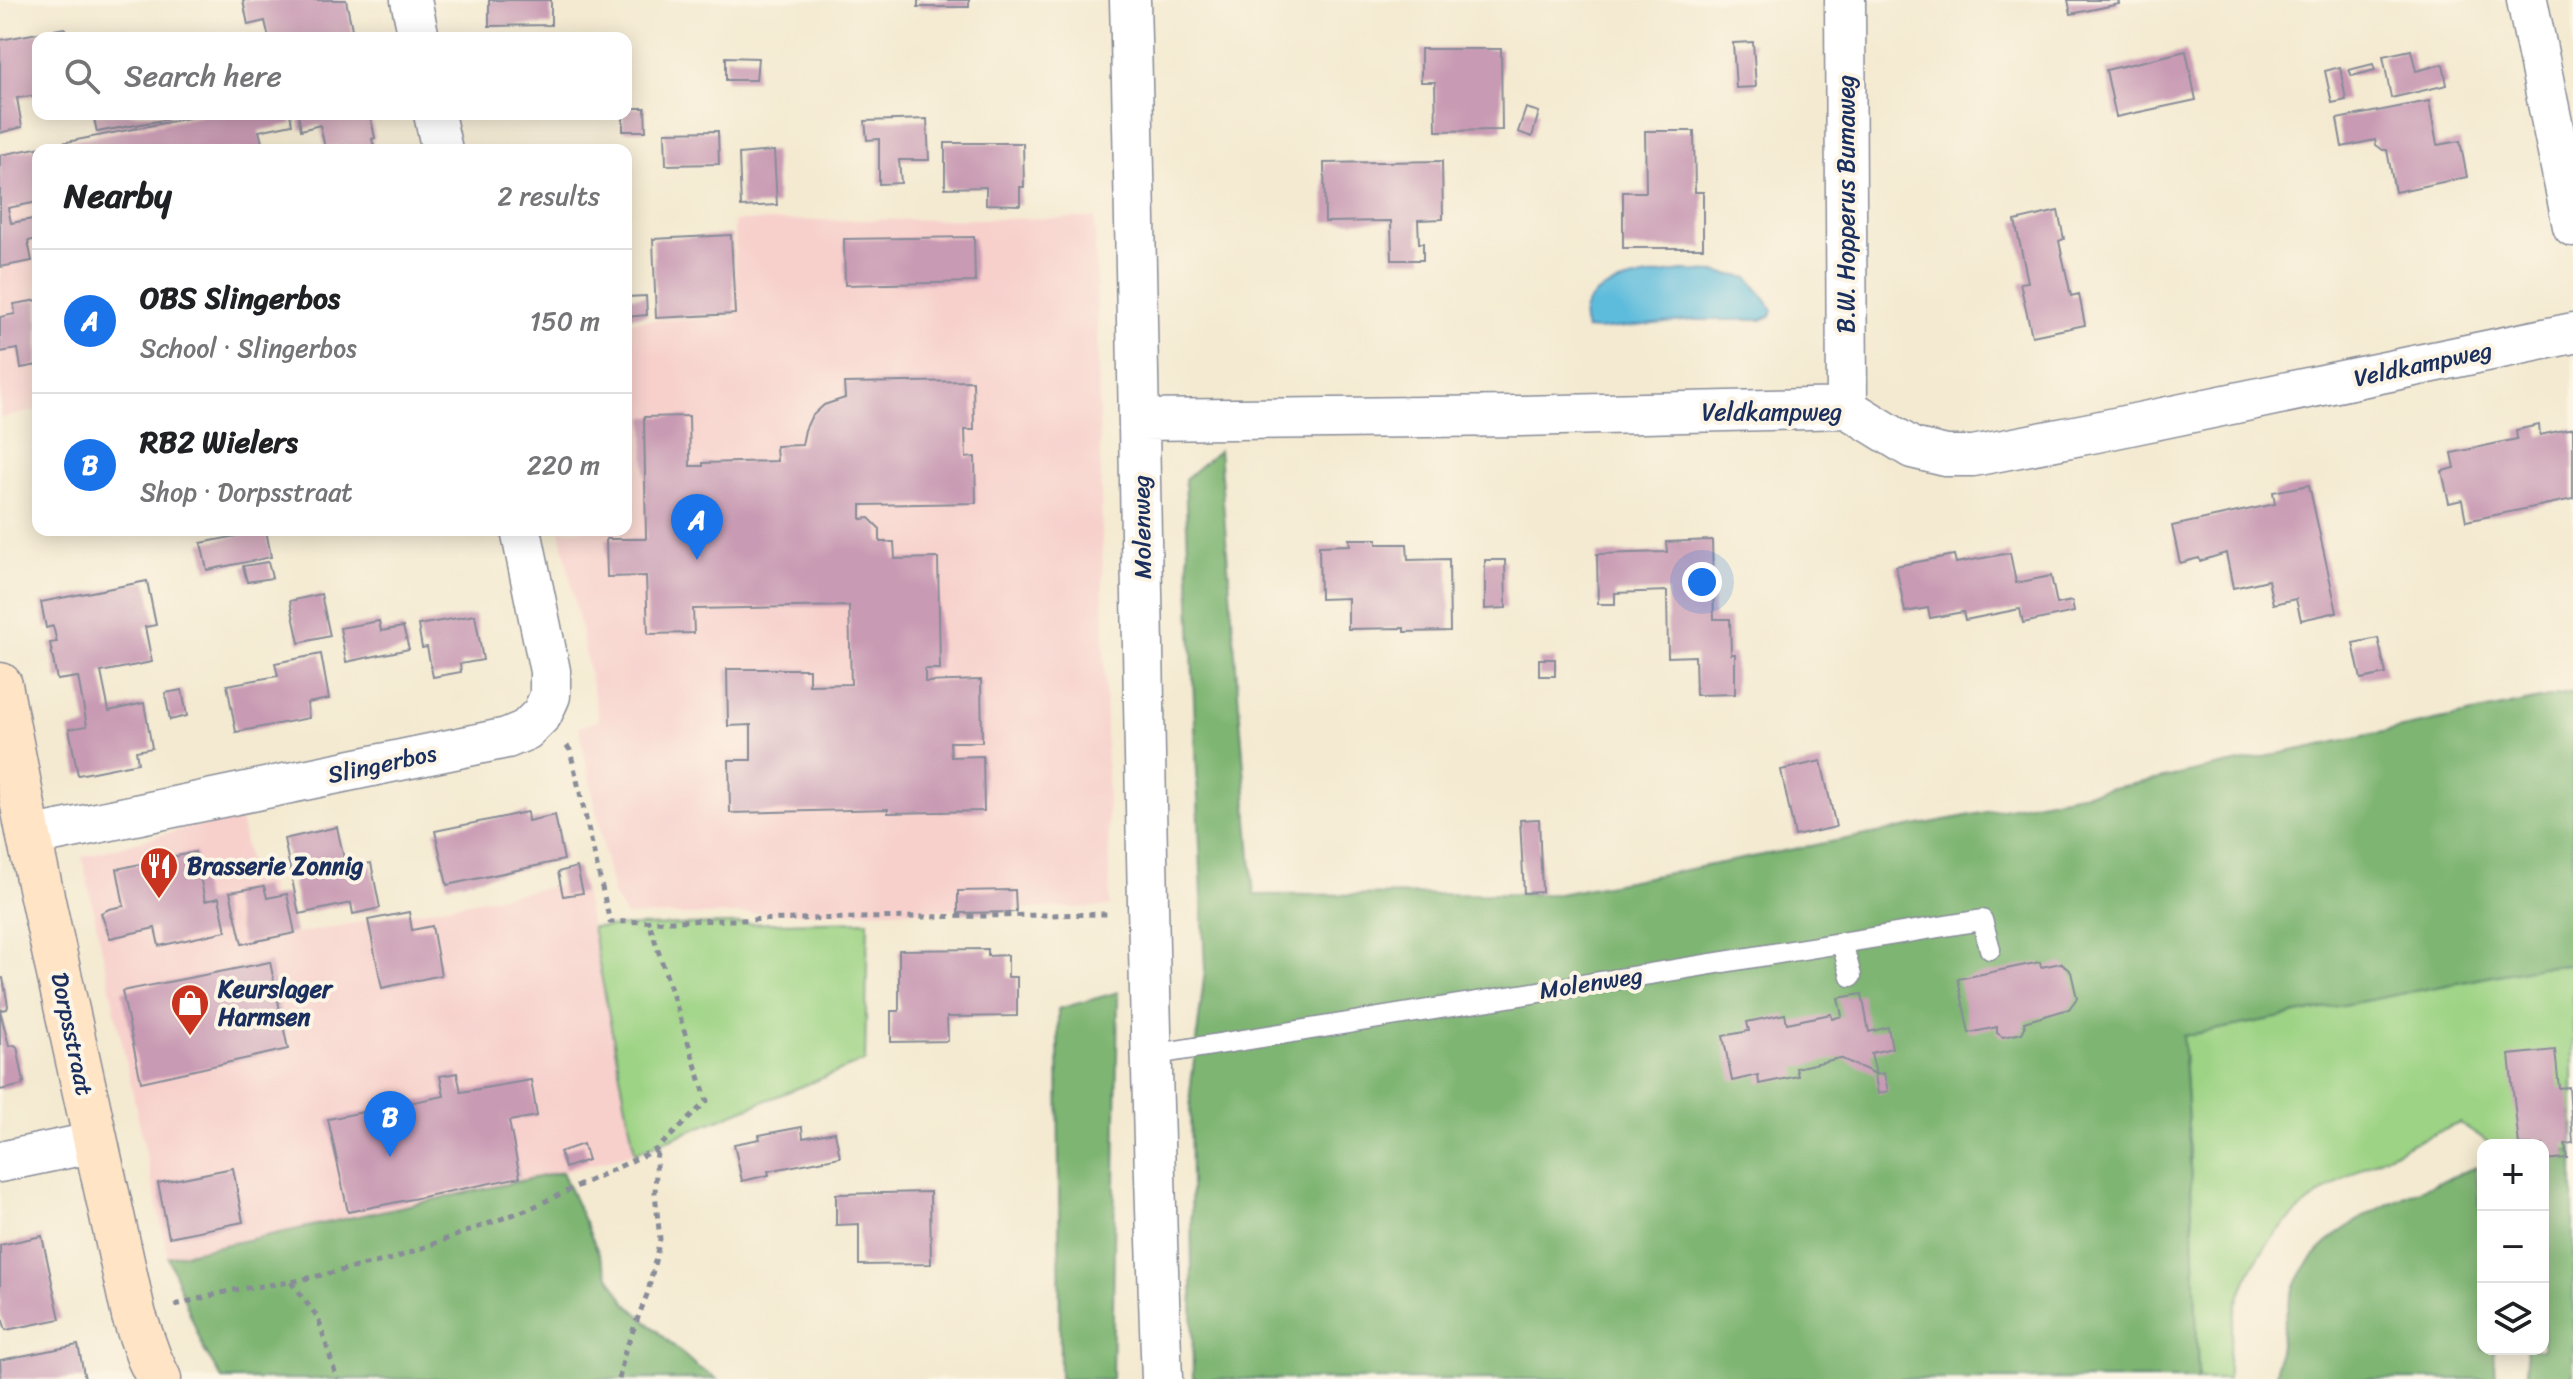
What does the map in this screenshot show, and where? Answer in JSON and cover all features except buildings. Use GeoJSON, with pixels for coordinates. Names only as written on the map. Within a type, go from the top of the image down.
{"type":"FeatureCollection","features":[{"type":"Feature","properties":{"kind":"street"},"geometry":{"type":"LineString","coordinates":[[411,0],[418,32]]}},
{"type":"Feature","properties":{"kind":"street","name":"Molenweg"},"geometry":{"type":"LineString","coordinates":[[1130,0],[1141,420],[1151,1055],[1162,1379]]}},
{"type":"Feature","properties":{"kind":"street","name":"B.W. Hopperus Bumaweg"},"geometry":{"type":"LineString","coordinates":[[1845,0],[1847,408]]}},
{"type":"Feature","properties":{"kind":"street"},"geometry":{"type":"LineString","coordinates":[[2527,0],[2573,226]]}},
{"type":"Feature","properties":{"kind":"street"},"geometry":{"type":"LineString","coordinates":[[435,120],[441,144]]}},
{"type":"Feature","properties":{"kind":"street","name":"Veldkampweg"},"geometry":{"type":"LineString","coordinates":[[1141,420],[1520,416],[1847,408],[1912,448],[1946,456],[1973,456],[2573,333]]}},
{"type":"Feature","properties":{"kind":"street"},"geometry":{"type":"LineString","coordinates":[[522,536],[550,671],[550,696],[542,714]]}},
{"type":"Feature","properties":{"kind":"street","name":"Dorpsstraat"},"geometry":{"type":"LineString","coordinates":[[0,685],[29,837],[134,1316],[159,1379]]}},
{"type":"Feature","properties":{"kind":"street","name":"Slingerbos"},"geometry":{"type":"LineString","coordinates":[[29,837],[507,738],[526,730],[542,714]]}},
{"type":"Feature","properties":{"kind":"street"},"geometry":{"type":"LineString","coordinates":[[0,1162],[96,1142]]}},
{"type":"Feature","properties":{"kind":"lane","name":"Molenweg"},"geometry":{"type":"LineString","coordinates":[[1151,1055],[1982,920],[1990,949]]}},
{"type":"Feature","properties":{"kind":"lane"},"geometry":{"type":"LineString","coordinates":[[1842,943],[1851,976]]}},
{"type":"Feature","properties":{"kind":"path"},"geometry":{"type":"LineString","coordinates":[[542,714],[570,750],[610,922],[1148,913]]}},
{"type":"Feature","properties":{"kind":"path"},"geometry":{"type":"LineString","coordinates":[[134,1316],[233,1290],[291,1282],[392,1259],[531,1208],[657,1149],[707,1101],[649,922]]}},
{"type":"Feature","properties":{"kind":"path"},"geometry":{"type":"LineString","coordinates":[[619,1379],[625,1351],[648,1292],[660,1239],[655,1193],[657,1149]]}},
{"type":"Feature","properties":{"kind":"path"},"geometry":{"type":"LineString","coordinates":[[291,1282],[318,1318],[337,1379]]}},
{"type":"Feature","properties":{"kind":"shaded area"},"geometry":{"type":"Polygon","coordinates":[[[169,120],[201,120],[206,144],[46,144],[169,120]]]}},
{"type":"Feature","properties":{"kind":"shaded area"},"geometry":{"type":"Polygon","coordinates":[[[32,147],[32,411],[0,418],[0,153],[32,147]]]}},
{"type":"Feature","properties":{"kind":"shaded area"},"geometry":{"type":"Polygon","coordinates":[[[1095,218],[1110,907],[626,916],[613,895],[579,727],[599,720],[561,536],[632,536],[632,321],[736,317],[734,221],[1095,218]]]}},
{"type":"Feature","properties":{"kind":"shaded area"},"geometry":{"type":"Polygon","coordinates":[[[240,818],[249,864],[267,873],[280,937],[582,881],[635,1153],[562,1172],[168,1257],[82,857],[183,829],[240,818]]]}},
{"type":"Feature","properties":{"kind":"green space"},"geometry":{"type":"Polygon","coordinates":[[[1219,450],[1254,895],[1559,894],[2154,780],[2573,692],[2573,970],[2569,965],[2540,967],[2183,1036],[2198,1379],[1193,1379],[1190,1093],[1205,970],[1185,479],[1219,450]]]}},
{"type":"Feature","properties":{"kind":"green space"},"geometry":{"type":"Polygon","coordinates":[[[868,921],[865,1061],[635,1153],[592,927],[868,921]]]}},
{"type":"Feature","properties":{"kind":"green space"},"geometry":{"type":"Polygon","coordinates":[[[2570,965],[2573,970],[2573,1150],[2549,1155],[2549,1139],[2484,1139],[2460,1123],[2347,1177],[2313,1200],[2283,1226],[2258,1257],[2240,1294],[2231,1336],[2228,1379],[2198,1379],[2183,1036],[2540,967],[2570,965]]]}},
{"type":"Feature","properties":{"kind":"green space"},"geometry":{"type":"Polygon","coordinates":[[[1118,992],[1112,1379],[1060,1379],[1058,1009],[1118,992]]]}},
{"type":"Feature","properties":{"kind":"green space"},"geometry":{"type":"Polygon","coordinates":[[[2573,1150],[2573,1379],[2528,1379],[2526,1355],[2549,1355],[2549,1155],[2573,1150]]]}},
{"type":"Feature","properties":{"kind":"green space"},"geometry":{"type":"Polygon","coordinates":[[[2476,1167],[2477,1355],[2494,1355],[2496,1379],[2276,1379],[2288,1309],[2303,1271],[2336,1235],[2405,1196],[2476,1167]]]}},
{"type":"Feature","properties":{"kind":"green space"},"geometry":{"type":"Polygon","coordinates":[[[562,1172],[609,1276],[626,1303],[696,1366],[717,1379],[222,1379],[204,1350],[168,1257],[562,1172]]]}},
{"type":"Feature","properties":{"kind":"water"},"geometry":{"type":"Polygon","coordinates":[[[1682,271],[1715,272],[1749,278],[1773,310],[1771,316],[1761,320],[1694,320],[1586,329],[1584,313],[1589,301],[1600,291],[1633,279],[1682,271]]]}},
{"type":"Feature","properties":{"kind":"place","name":"OBS Slingerbos"},"geometry":{"type":"Point","coordinates":[697,560]}},
{"type":"Feature","properties":{"kind":"place","name":"Brasserie Zonnig"},"geometry":{"type":"Point","coordinates":[159,900]}},
{"type":"Feature","properties":{"kind":"place","name":"Keurslager Harmsen"},"geometry":{"type":"Point","coordinates":[190,1037]}},
{"type":"Feature","properties":{"kind":"place","name":"RB2 Wielers"},"geometry":{"type":"Point","coordinates":[390,1157]}}]}
